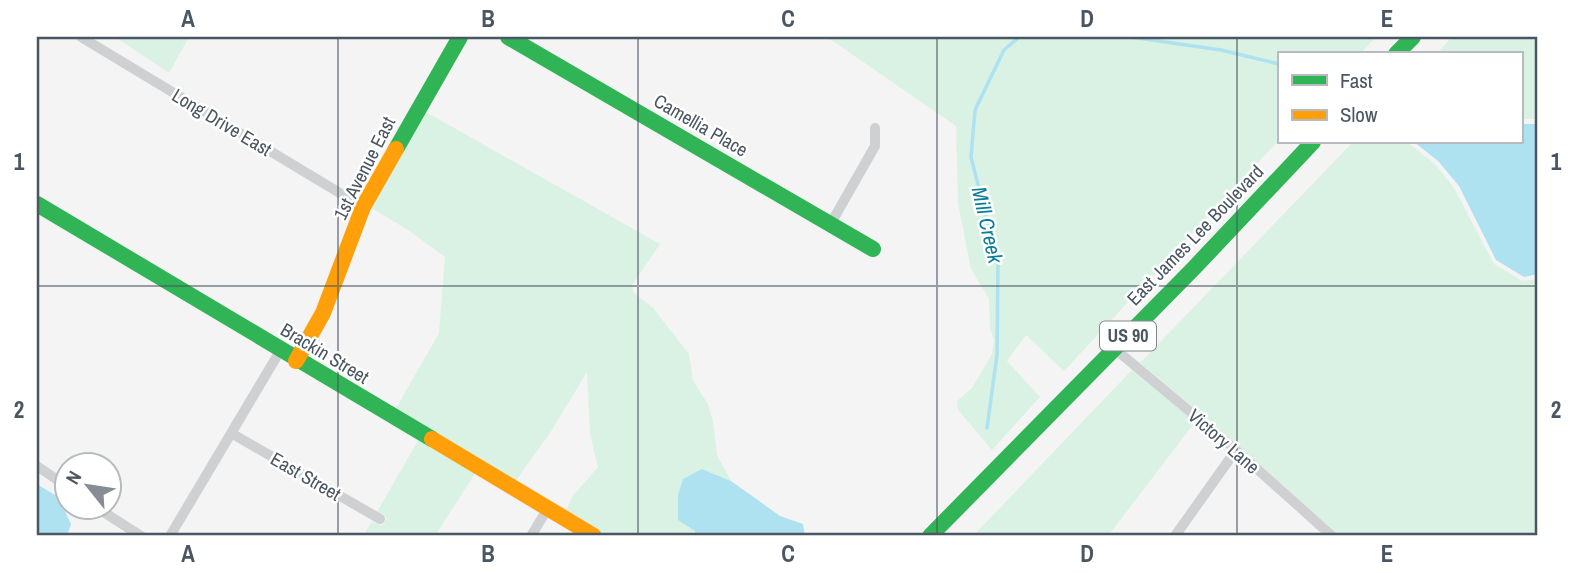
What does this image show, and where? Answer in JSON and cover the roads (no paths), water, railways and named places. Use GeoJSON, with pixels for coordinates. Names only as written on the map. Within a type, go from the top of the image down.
{"type":"FeatureCollection","features":[{"type":"Feature","properties":{"kind":"street","name":"Long Drive East"},"geometry":{"type":"LineString","coordinates":[[81,37],[363,207]]}},
{"type":"Feature","properties":{"kind":"street","name":"1st Avenue East"},"geometry":{"type":"LineString","coordinates":[[296,361],[323,313],[363,207],[460,37]]}},
{"type":"Feature","properties":{"kind":"street","name":"Camellia Place"},"geometry":{"type":"LineString","coordinates":[[508,37],[873,249]]}},
{"type":"Feature","properties":{"kind":"street"},"geometry":{"type":"LineString","coordinates":[[1398,52],[1413,37]]}},
{"type":"Feature","properties":{"kind":"street"},"geometry":{"type":"LineString","coordinates":[[830,225],[875,146],[875,128]]}},
{"type":"Feature","properties":{"kind":"street","name":"East James Lee Boulevard"},"geometry":{"type":"LineString","coordinates":[[930,536],[1115,349],[1311,144]]}},
{"type":"Feature","properties":{"kind":"street","name":"Brackin Street"},"geometry":{"type":"LineString","coordinates":[[37,204],[279,351],[594,536]]}},
{"type":"Feature","properties":{"kind":"street","name":"Victory Lane"},"geometry":{"type":"LineString","coordinates":[[1115,349],[1236,450],[1325,534]]}},
{"type":"Feature","properties":{"kind":"street"},"geometry":{"type":"LineString","coordinates":[[170,536],[279,351]]}},
{"type":"Feature","properties":{"kind":"street","name":"East Street"},"geometry":{"type":"LineString","coordinates":[[232,433],[380,519]]}},
{"type":"Feature","properties":{"kind":"street"},"geometry":{"type":"LineString","coordinates":[[1175,536],[1236,450]]}},
{"type":"Feature","properties":{"kind":"street"},"geometry":{"type":"LineString","coordinates":[[37,466],[52,476]]}},
{"type":"Feature","properties":{"kind":"street"},"geometry":{"type":"LineString","coordinates":[[531,536],[548,508]]}},
{"type":"Feature","properties":{"kind":"street"},"geometry":{"type":"LineString","coordinates":[[116,520],[141,536]]}},
{"type":"Feature","properties":{"kind":"water"},"geometry":{"type":"Polygon","coordinates":[[[1522,124],[1538,124],[1538,274],[1524,277],[1496,260],[1459,186],[1438,161],[1417,144],[1522,144],[1522,124]]]}},
{"type":"Feature","properties":{"kind":"water"},"geometry":{"type":"Polygon","coordinates":[[[702,469],[731,481],[780,516],[803,524],[805,536],[695,536],[695,531],[678,520],[678,495],[683,479],[702,469]]]}},
{"type":"Feature","properties":{"kind":"water"},"geometry":{"type":"Polygon","coordinates":[[[37,484],[52,493],[52,520],[69,520],[71,524],[67,536],[37,536],[37,484]]]}},
{"type":"Feature","properties":{"kind":"waterway","name":"Mill Creek"},"geometry":{"type":"LineString","coordinates":[[987,428],[997,355],[998,263],[971,157],[975,110],[1004,50],[1019,37]]}},
{"type":"Feature","properties":{"kind":"waterway","name":"Mill Creek"},"geometry":{"type":"LineString","coordinates":[[1131,37],[1221,50],[1278,64]]}}]}
